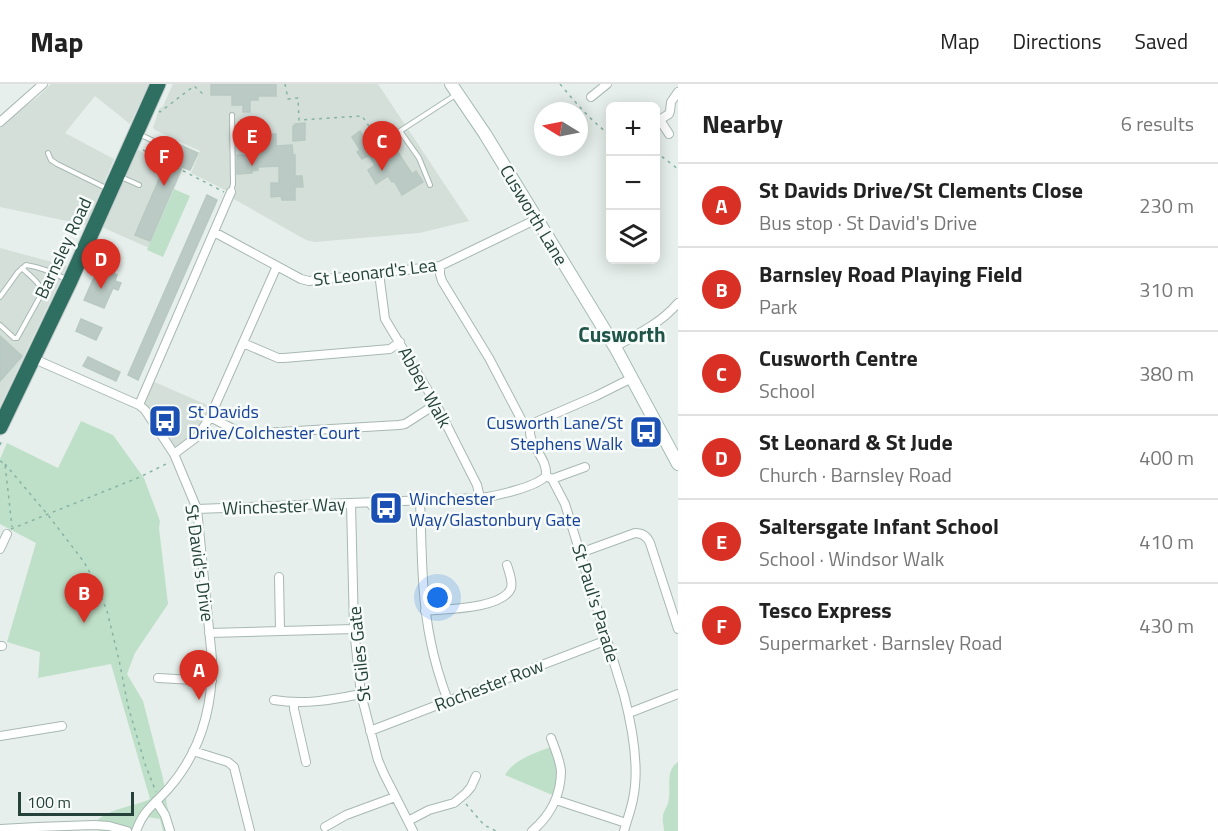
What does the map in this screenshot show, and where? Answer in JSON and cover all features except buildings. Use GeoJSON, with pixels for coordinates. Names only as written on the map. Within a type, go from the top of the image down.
{"type":"FeatureCollection","features":[{"type":"Feature","properties":{"kind":"highway","name":"Barnsley Road"},"geometry":{"type":"LineString","coordinates":[[0,427],[70,281],[158,84]]}},
{"type":"Feature","properties":{"kind":"street"},"geometry":{"type":"LineString","coordinates":[[0,122],[42,84]]}},
{"type":"Feature","properties":{"kind":"street"},"geometry":{"type":"LineString","coordinates":[[591,97],[607,84]]}},
{"type":"Feature","properties":{"kind":"street","name":"Cusworth Lane"},"geometry":{"type":"LineString","coordinates":[[454,89],[485,134],[632,378]]}},
{"type":"Feature","properties":{"kind":"street"},"geometry":{"type":"LineString","coordinates":[[660,120],[669,114],[670,102],[678,92]]}},
{"type":"Feature","properties":{"kind":"street"},"geometry":{"type":"LineString","coordinates":[[660,123],[669,134]]}},
{"type":"Feature","properties":{"kind":"street"},"geometry":{"type":"LineString","coordinates":[[33,358],[140,405],[230,194]]}},
{"type":"Feature","properties":{"kind":"street","name":"St Leonard's Lea"},"geometry":{"type":"LineString","coordinates":[[214,232],[301,279],[309,281],[440,266],[537,219]]}},
{"type":"Feature","properties":{"kind":"street"},"geometry":{"type":"LineString","coordinates":[[175,456],[198,436],[210,417],[277,266]]}},
{"type":"Feature","properties":{"kind":"street","name":"St Paul's Parade"},"geometry":{"type":"LineString","coordinates":[[440,266],[442,281],[489,358],[524,424],[530,429],[530,435],[549,478],[565,504],[628,713],[634,754],[635,786],[634,798],[625,827]]}},
{"type":"Feature","properties":{"kind":"street","name":"Abbey Walk"},"geometry":{"type":"LineString","coordinates":[[379,273],[385,318],[436,404],[477,485],[480,498]]}},
{"type":"Feature","properties":{"kind":"street"},"geometry":{"type":"LineString","coordinates":[[615,347],[660,321],[678,303]]}},
{"type":"Feature","properties":{"kind":"street"},"geometry":{"type":"LineString","coordinates":[[243,343],[278,358],[284,358],[390,349],[400,342]]}},
{"type":"Feature","properties":{"kind":"street"},"geometry":{"type":"LineString","coordinates":[[530,429],[536,422],[632,378],[678,464]]}},
{"type":"Feature","properties":{"kind":"street"},"geometry":{"type":"LineString","coordinates":[[210,417],[247,434],[399,425],[405,424],[436,404]]}},
{"type":"Feature","properties":{"kind":"street","name":"St David's Drive"},"geometry":{"type":"LineString","coordinates":[[135,831],[142,816],[178,776],[194,751],[210,701],[212,681],[210,633],[197,509],[175,456],[140,405]]}},
{"type":"Feature","properties":{"kind":"street","name":"Winchester Way"},"geometry":{"type":"LineString","coordinates":[[197,509],[480,498],[495,496],[585,467]]}},
{"type":"Feature","properties":{"kind":"street"},"geometry":{"type":"LineString","coordinates":[[420,500],[425,611],[436,665],[448,701]]}},
{"type":"Feature","properties":{"kind":"street","name":"St Giles Gate"},"geometry":{"type":"LineString","coordinates":[[351,503],[354,629],[361,694],[381,767],[413,831]]}},
{"type":"Feature","properties":{"kind":"street"},"geometry":{"type":"LineString","coordinates":[[0,549],[9,531]]}},
{"type":"Feature","properties":{"kind":"street"},"geometry":{"type":"LineString","coordinates":[[580,553],[635,533],[645,536],[650,543],[678,629]]}},
{"type":"Feature","properties":{"kind":"street"},"geometry":{"type":"LineString","coordinates":[[425,611],[470,607],[505,596],[511,588],[506,563]]}},
{"type":"Feature","properties":{"kind":"street"},"geometry":{"type":"LineString","coordinates":[[278,575],[280,631]]}},
{"type":"Feature","properties":{"kind":"street"},"geometry":{"type":"LineString","coordinates":[[210,633],[354,629]]}},
{"type":"Feature","properties":{"kind":"street","name":"Rochester Row"},"geometry":{"type":"LineString","coordinates":[[370,731],[607,640]]}},
{"type":"Feature","properties":{"kind":"street"},"geometry":{"type":"LineString","coordinates":[[158,678],[212,681]]}},
{"type":"Feature","properties":{"kind":"street"},"geometry":{"type":"LineString","coordinates":[[274,700],[294,703],[326,701],[361,694]]}},
{"type":"Feature","properties":{"kind":"street"},"geometry":{"type":"LineString","coordinates":[[628,713],[678,694]]}},
{"type":"Feature","properties":{"kind":"street"},"geometry":{"type":"LineString","coordinates":[[294,703],[306,762]]}},
{"type":"Feature","properties":{"kind":"street"},"geometry":{"type":"LineString","coordinates":[[0,736],[62,726]]}},
{"type":"Feature","properties":{"kind":"street"},"geometry":{"type":"LineString","coordinates":[[532,831],[543,821],[556,800],[561,770],[551,738]]}},
{"type":"Feature","properties":{"kind":"street"},"geometry":{"type":"LineString","coordinates":[[194,751],[228,762],[234,767],[250,831]]}},
{"type":"Feature","properties":{"kind":"street"},"geometry":{"type":"LineString","coordinates":[[408,821],[429,810],[451,804],[471,787],[476,776]]}},
{"type":"Feature","properties":{"kind":"street"},"geometry":{"type":"LineString","coordinates":[[330,827],[346,816],[396,797]]}},
{"type":"Feature","properties":{"kind":"street"},"geometry":{"type":"LineString","coordinates":[[157,800],[170,831]]}},
{"type":"Feature","properties":{"kind":"street"},"geometry":{"type":"LineString","coordinates":[[556,800],[625,827]]}},
{"type":"Feature","properties":{"kind":"street"},"geometry":{"type":"LineString","coordinates":[[0,830],[99,825],[127,831]]}},
{"type":"Feature","properties":{"kind":"lane"},"geometry":{"type":"LineString","coordinates":[[380,144],[454,89]]}},
{"type":"Feature","properties":{"kind":"lane"},"geometry":{"type":"LineString","coordinates":[[230,194],[233,184],[232,115]]}},
{"type":"Feature","properties":{"kind":"lane"},"geometry":{"type":"LineString","coordinates":[[400,131],[419,158],[430,185]]}},
{"type":"Feature","properties":{"kind":"lane"},"geometry":{"type":"LineString","coordinates":[[134,139],[168,148]]}},
{"type":"Feature","properties":{"kind":"lane"},"geometry":{"type":"LineString","coordinates":[[48,153],[51,160],[57,164],[111,191]]}},
{"type":"Feature","properties":{"kind":"lane"},"geometry":{"type":"LineString","coordinates":[[118,175],[139,185]]}},
{"type":"Feature","properties":{"kind":"lane"},"geometry":{"type":"LineString","coordinates":[[0,297],[26,265],[36,266],[70,281]]}},
{"type":"Feature","properties":{"kind":"lane"},"geometry":{"type":"LineString","coordinates":[[0,325],[14,338],[17,338],[42,293],[40,286],[22,268]]}},
{"type":"Feature","properties":{"kind":"path"},"geometry":{"type":"LineString","coordinates":[[285,84],[288,99],[298,98],[299,120],[362,116],[380,144]]}},
{"type":"Feature","properties":{"kind":"path"},"geometry":{"type":"LineString","coordinates":[[560,84],[593,123],[606,132]]}},
{"type":"Feature","properties":{"kind":"path"},"geometry":{"type":"LineString","coordinates":[[148,106],[160,112],[194,86],[203,94]]}},
{"type":"Feature","properties":{"kind":"path"},"geometry":{"type":"LineString","coordinates":[[134,139],[230,194]]}},
{"type":"Feature","properties":{"kind":"path"},"geometry":{"type":"LineString","coordinates":[[660,155],[678,169]]}},
{"type":"Feature","properties":{"kind":"path"},"geometry":{"type":"LineString","coordinates":[[5,464],[9,531],[140,477],[175,456]]}},
{"type":"Feature","properties":{"kind":"path"},"geometry":{"type":"LineString","coordinates":[[0,461],[48,515],[84,562],[96,584],[107,611],[128,706],[157,800]]}},
{"type":"Feature","properties":{"kind":"path"},"geometry":{"type":"LineString","coordinates":[[460,798],[484,825],[496,831]]}},
{"type":"Feature","properties":{"kind":"shaded area"},"geometry":{"type":"Polygon","coordinates":[[[51,84],[149,84],[130,124],[95,96],[65,133],[114,159],[86,225],[0,207],[0,127],[51,84]]]}},
{"type":"Feature","properties":{"kind":"shaded area"},"geometry":{"type":"Polygon","coordinates":[[[173,84],[378,84],[469,221],[419,233],[315,242],[306,240],[232,198],[233,194],[191,173],[200,151],[153,128],[159,109],[163,106],[173,84]]]}},
{"type":"Feature","properties":{"kind":"shaded area"},"geometry":{"type":"Polygon","coordinates":[[[137,149],[181,173],[149,248],[102,227],[137,149]]]}},
{"type":"Feature","properties":{"kind":"shaded area"},"geometry":{"type":"Polygon","coordinates":[[[0,248],[67,266],[0,406],[0,248]]]}},
{"type":"Feature","properties":{"kind":"shaded area"},"geometry":{"type":"Polygon","coordinates":[[[150,380],[214,408],[202,431],[174,454],[139,405],[150,380]]]}},
{"type":"Feature","properties":{"kind":"green space"},"geometry":{"type":"Polygon","coordinates":[[[174,189],[190,196],[163,257],[147,250],[174,189]]]}},
{"type":"Feature","properties":{"kind":"green space"},"geometry":{"type":"Polygon","coordinates":[[[81,421],[113,435],[144,478],[160,521],[168,604],[135,653],[127,674],[143,701],[175,831],[163,831],[160,819],[142,816],[136,831],[99,831],[100,825],[94,825],[104,815],[150,799],[111,664],[38,678],[40,652],[7,642],[36,543],[0,524],[0,459],[7,443],[58,468],[81,421]]]}},
{"type":"Feature","properties":{"kind":"green space"},"geometry":{"type":"Polygon","coordinates":[[[554,746],[558,755],[557,797],[505,775],[520,760],[554,746]]]}},
{"type":"Feature","properties":{"kind":"green space"},"geometry":{"type":"Polygon","coordinates":[[[678,762],[678,831],[664,831],[663,818],[669,798],[671,770],[678,762]]]}},
{"type":"Feature","properties":{"kind":"place","name":"Saltersgate Infant School"},"geometry":{"type":"Point","coordinates":[252,166]}},
{"type":"Feature","properties":{"kind":"place","name":"Cusworth Centre"},"geometry":{"type":"Point","coordinates":[382,171]}},
{"type":"Feature","properties":{"kind":"place","name":"Tesco Express"},"geometry":{"type":"Point","coordinates":[164,186]}},
{"type":"Feature","properties":{"kind":"place","name":"St Leonard & St Jude"},"geometry":{"type":"Point","coordinates":[101,289]}},
{"type":"Feature","properties":{"kind":"place","name":"St Davids Drive/Colchester Court"},"geometry":{"type":"Point","coordinates":[165,421]}},
{"type":"Feature","properties":{"kind":"place","name":"Cusworth Lane/St Stephens Walk"},"geometry":{"type":"Point","coordinates":[646,432]}},
{"type":"Feature","properties":{"kind":"place","name":"Winchester Way/Glastonbury Gate"},"geometry":{"type":"Point","coordinates":[386,508]}},
{"type":"Feature","properties":{"kind":"place","name":"Barnsley Road Playing Field"},"geometry":{"type":"Point","coordinates":[84,623]}},
{"type":"Feature","properties":{"kind":"place","name":"St Davids Drive/St Clements Close"},"geometry":{"type":"Point","coordinates":[199,700]}},
{"type":"Feature","properties":{"kind":"district","name":"Cusworth"},"geometry":{"type":"Point","coordinates":[622,334]}}]}
